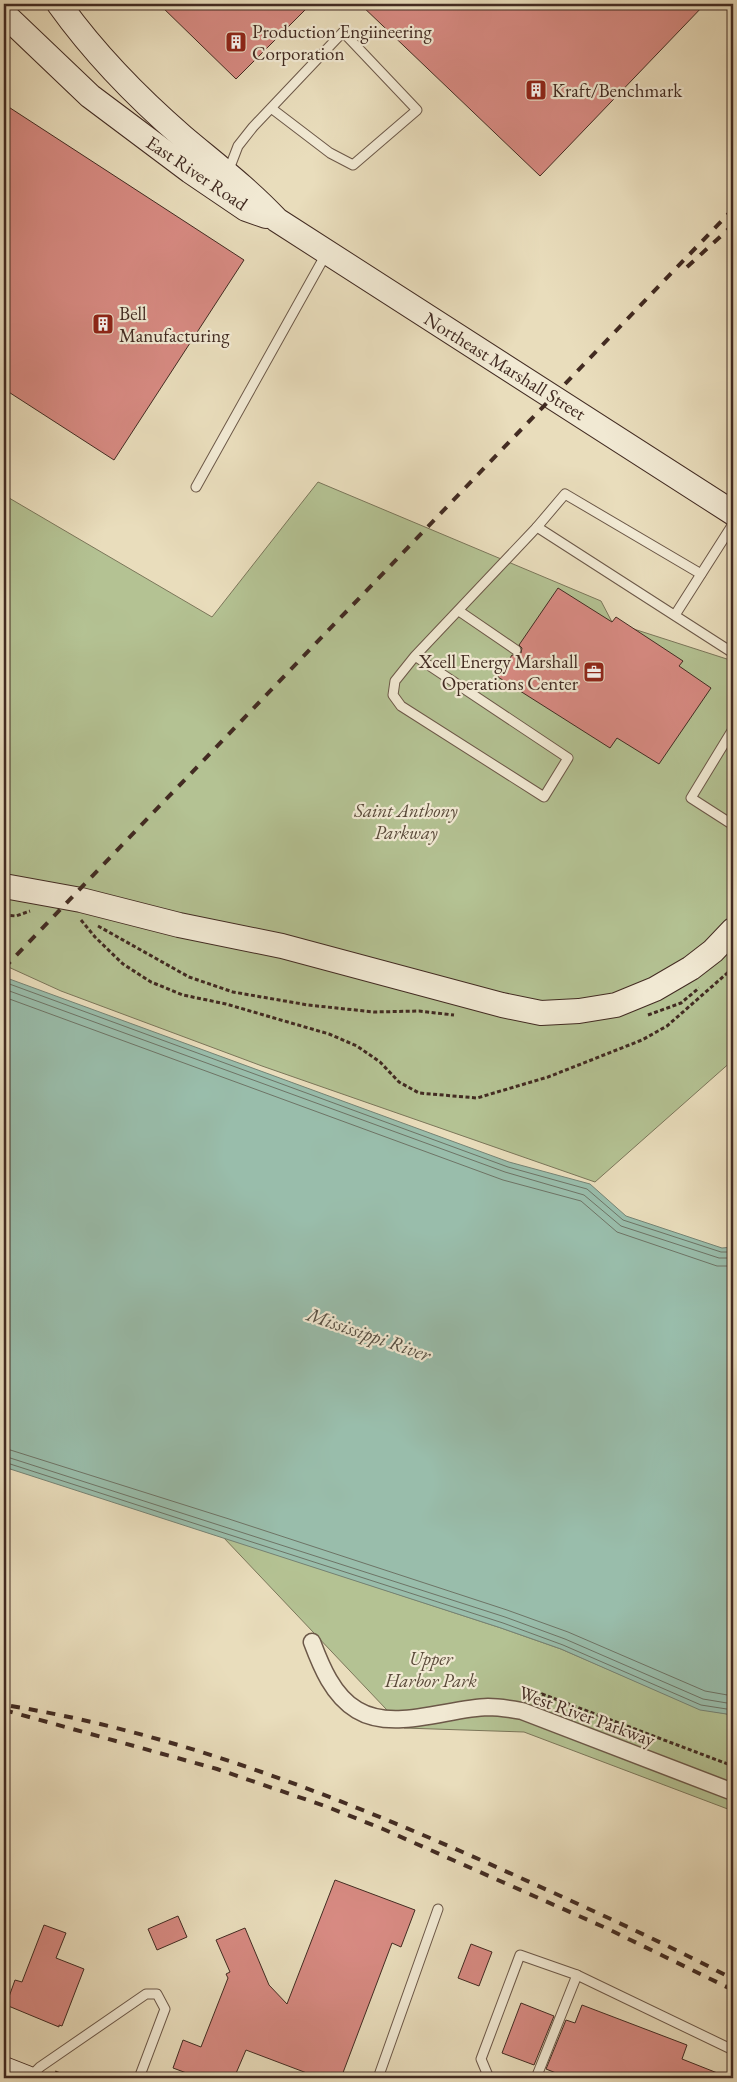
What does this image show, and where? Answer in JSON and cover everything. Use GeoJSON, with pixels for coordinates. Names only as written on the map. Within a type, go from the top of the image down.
{"type":"FeatureCollection","features":[{"type":"Feature","properties":{"kind":"street","name":"East River Road"},"geometry":{"type":"LineString","coordinates":[[59,4],[75,26],[142,99],[223,182]]}},
{"type":"Feature","properties":{"kind":"street","name":"East River Road"},"geometry":{"type":"LineString","coordinates":[[4,14],[90,96],[223,182],[253,194],[277,220]]}},
{"type":"Feature","properties":{"kind":"street","name":"Northeast Marshall Street"},"geometry":{"type":"LineString","coordinates":[[277,220],[733,513]]}},
{"type":"Feature","properties":{"kind":"street"},"geometry":{"type":"LineString","coordinates":[[4,886],[81,900],[179,925],[282,946],[502,1005],[541,1013],[579,1011],[616,1005],[656,989],[691,968],[713,951],[733,930]]}},
{"type":"Feature","properties":{"kind":"street","name":"West River Parkway"},"geometry":{"type":"LineString","coordinates":[[312,1642],[322,1668],[336,1689],[358,1711],[385,1720],[487,1707],[522,1711],[733,1792]]}},
{"type":"Feature","properties":{"kind":"street"},"geometry":{"type":"LineString","coordinates":[[4,2069],[28,2078]]}},
{"type":"Feature","properties":{"kind":"lane"},"geometry":{"type":"LineString","coordinates":[[223,182],[238,146],[271,108],[343,32],[417,110],[353,165],[330,153],[271,108]]}},
{"type":"Feature","properties":{"kind":"lane"},"geometry":{"type":"LineString","coordinates":[[196,487],[327,252]]}},
{"type":"Feature","properties":{"kind":"lane"},"geometry":{"type":"LineString","coordinates":[[416,656],[568,758],[544,797],[401,706],[393,695],[395,681],[416,656],[566,494],[700,574]]}},
{"type":"Feature","properties":{"kind":"lane"},"geometry":{"type":"LineString","coordinates":[[675,615],[733,524]]}},
{"type":"Feature","properties":{"kind":"lane"},"geometry":{"type":"LineString","coordinates":[[537,527],[733,653]]}},
{"type":"Feature","properties":{"kind":"lane"},"geometry":{"type":"LineString","coordinates":[[459,610],[516,650]]}},
{"type":"Feature","properties":{"kind":"lane"},"geometry":{"type":"LineString","coordinates":[[733,730],[691,798],[733,825]]}},
{"type":"Feature","properties":{"kind":"lane"},"geometry":{"type":"LineString","coordinates":[[378,2078],[438,1909]]}},
{"type":"Feature","properties":{"kind":"lane"},"geometry":{"type":"LineString","coordinates":[[489,2078],[481,2059],[520,1955],[577,1975],[733,2050]]}},
{"type":"Feature","properties":{"kind":"lane"},"geometry":{"type":"LineString","coordinates":[[536,2078],[577,1975]]}},
{"type":"Feature","properties":{"kind":"lane"},"geometry":{"type":"LineString","coordinates":[[28,2078],[40,2067],[146,1994],[157,1994],[165,2009],[139,2078]]}},
{"type":"Feature","properties":{"kind":"path"},"geometry":{"type":"LineString","coordinates":[[4,915],[16,916],[34,910]]}},
{"type":"Feature","properties":{"kind":"path"},"geometry":{"type":"LineString","coordinates":[[80,919],[95,937],[123,964],[151,982],[183,995],[226,1004],[329,1034],[357,1046],[380,1062],[399,1082],[419,1093],[477,1098],[548,1077],[642,1040],[667,1026],[733,968]]}},
{"type":"Feature","properties":{"kind":"path"},"geometry":{"type":"LineString","coordinates":[[542,1694],[733,1766]]}},
{"type":"Feature","properties":{"kind":"green space","name":"Saint Anthony Parkway"},"geometry":{"type":"Polygon","coordinates":[[[318,482],[601,601],[612,622],[733,661],[733,1060],[595,1182],[262,1066],[61,991],[4,965],[4,495],[212,617],[318,482]]]}},
{"type":"Feature","properties":{"kind":"green space","name":"Upper Harbor Park"},"geometry":{"type":"Polygon","coordinates":[[[223,1537],[501,1628],[561,1649],[700,1709],[733,1715],[733,1811],[524,1732],[404,1728],[223,1537]]]}},
{"type":"Feature","properties":{"kind":"water","name":"Mississippi River"},"geometry":{"type":"Polygon","coordinates":[[[4,977],[509,1162],[590,1184],[626,1216],[722,1248],[733,1247],[733,1715],[700,1710],[561,1649],[501,1628],[4,1467],[4,977]]]}},
{"type":"Feature","properties":{"kind":"building","name":"Production Engiineering Corporation"},"geometry":{"type":"Polygon","coordinates":[[[159,4],[311,4],[236,79],[159,4]]]}},
{"type":"Feature","properties":{"kind":"building","name":"Kraft/Benchmark"},"geometry":{"type":"Polygon","coordinates":[[[360,4],[705,4],[540,176],[360,4]]]}},
{"type":"Feature","properties":{"kind":"building","name":"Bell Manufacturing"},"geometry":{"type":"Polygon","coordinates":[[[4,104],[244,260],[114,460],[4,389],[4,104]]]}},
{"type":"Feature","properties":{"kind":"building","name":"Xcell Energy Marshall Operations Center"},"geometry":{"type":"Polygon","coordinates":[[[558,588],[612,622],[616,617],[683,661],[679,666],[711,688],[659,764],[617,738],[610,748],[498,677],[512,655],[518,656],[521,653],[522,648],[519,645],[558,588]]]}},
{"type":"Feature","properties":{"kind":"building"},"geometry":{"type":"Polygon","coordinates":[[[335,1880],[415,1910],[401,1947],[392,1943],[341,2078],[320,2078],[246,2050],[234,2078],[200,2078],[173,2068],[183,2040],[201,2047],[228,1978],[226,1974],[230,1972],[216,1940],[245,1928],[269,1985],[287,2004],[335,1880]]]}},
{"type":"Feature","properties":{"kind":"building"},"geometry":{"type":"Polygon","coordinates":[[[178,1916],[187,1937],[157,1950],[148,1929],[178,1916]]]}},
{"type":"Feature","properties":{"kind":"building"},"geometry":{"type":"Polygon","coordinates":[[[44,1925],[66,1933],[56,1958],[84,1969],[62,2026],[59,2025],[59,2027],[6,2005],[15,1980],[22,1982],[44,1925]]]}},
{"type":"Feature","properties":{"kind":"building"},"geometry":{"type":"Polygon","coordinates":[[[471,1944],[492,1952],[479,1986],[458,1978],[471,1944]]]}},
{"type":"Feature","properties":{"kind":"building"},"geometry":{"type":"Polygon","coordinates":[[[521,2003],[554,2016],[534,2065],[502,2053],[521,2003]]]}},
{"type":"Feature","properties":{"kind":"building"},"geometry":{"type":"Polygon","coordinates":[[[582,2005],[687,2045],[682,2059],[730,2078],[554,2078],[556,2073],[546,2069],[566,2020],[575,2023],[582,2005]]]}},
{"type":"Feature","properties":{"kind":"railway"},"geometry":{"type":"LineString","coordinates":[[4,968],[733,209]]}},
{"type":"Feature","properties":{"kind":"railway"},"geometry":{"type":"LineString","coordinates":[[687,267],[733,225]]}},
{"type":"Feature","properties":{"kind":"railway"},"geometry":{"type":"LineString","coordinates":[[11,1706],[133,1732],[192,1749],[310,1790],[368,1812],[483,1861],[640,1933],[733,1979]]}},
{"type":"Feature","properties":{"kind":"railway"},"geometry":{"type":"LineString","coordinates":[[4,1710],[217,1769],[325,1806],[383,1829],[606,1928],[733,1990]]}},
{"type":"Feature","properties":{"kind":"place","name":"Production Engiineering Corporation"},"geometry":{"type":"Point","coordinates":[236,42]}},
{"type":"Feature","properties":{"kind":"place","name":"Kraft/Benchmark"},"geometry":{"type":"Point","coordinates":[536,90]}},
{"type":"Feature","properties":{"kind":"place","name":"Bell Manufacturing"},"geometry":{"type":"Point","coordinates":[103,324]}},
{"type":"Feature","properties":{"kind":"place","name":"Xcell Energy Marshall Operations Center"},"geometry":{"type":"Point","coordinates":[594,672]}}]}
